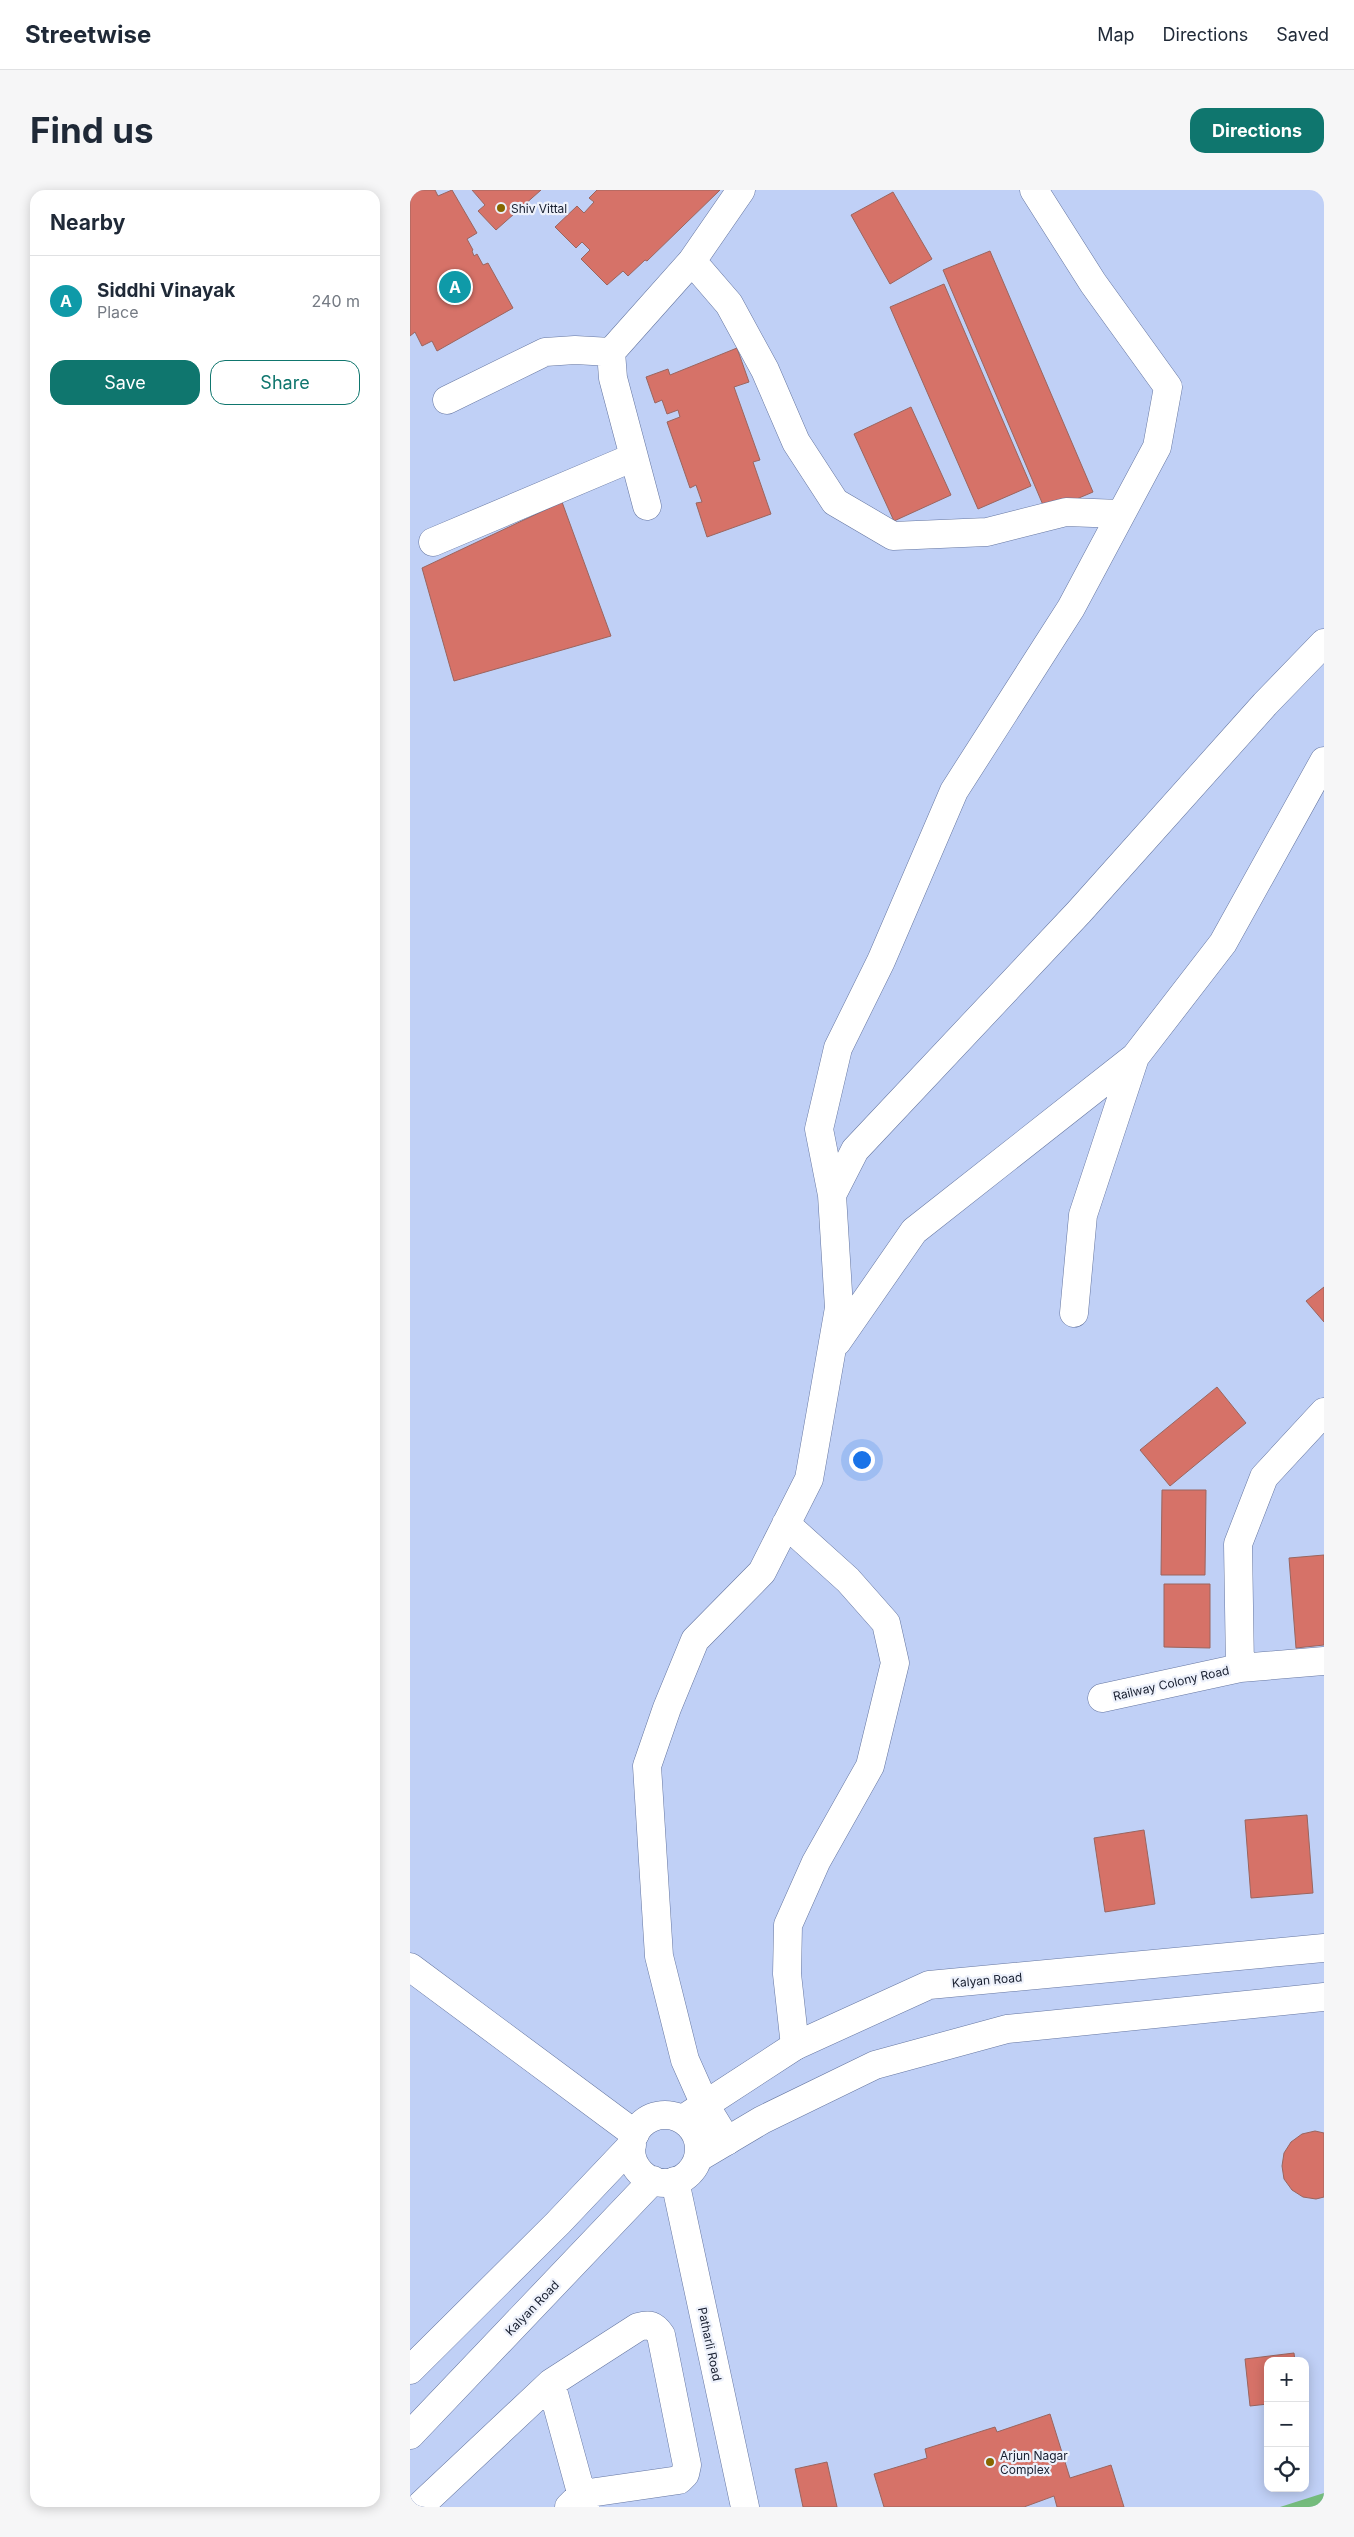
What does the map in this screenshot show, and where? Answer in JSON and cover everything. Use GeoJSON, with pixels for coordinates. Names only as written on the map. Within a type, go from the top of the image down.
{"type":"FeatureCollection","features":[{"type":"Feature","properties":{"kind":"street"},"geometry":{"type":"LineString","coordinates":[[647,506],[613,378],[611,352],[692,261],[741,190]]}},
{"type":"Feature","properties":{"kind":"street"},"geometry":{"type":"LineString","coordinates":[[727,2141],[705,2105],[685,2060],[659,1956],[647,1766],[695,1640],[762,1572],[809,1478],[839,1308],[832,1195],[819,1129],[838,1048],[881,961],[954,791],[1071,608],[1157,447],[1168,387],[1093,283],[1034,190]]}},
{"type":"Feature","properties":{"kind":"street"},"geometry":{"type":"LineString","coordinates":[[692,261],[729,304],[764,370],[796,442],[835,502],[893,536],[987,532],[1066,512],[1121,514]]}},
{"type":"Feature","properties":{"kind":"street"},"geometry":{"type":"LineString","coordinates":[[447,400],[545,352],[575,350],[611,352]]}},
{"type":"Feature","properties":{"kind":"street"},"geometry":{"type":"LineString","coordinates":[[433,542],[634,457]]}},
{"type":"Feature","properties":{"kind":"street"},"geometry":{"type":"LineString","coordinates":[[832,1195],[855,1150],[1079,912],[1265,704],[1324,643]]}},
{"type":"Feature","properties":{"kind":"street"},"geometry":{"type":"LineString","coordinates":[[832,1349],[914,1231],[1135,1057],[1223,943],[1324,761]]}},
{"type":"Feature","properties":{"kind":"street"},"geometry":{"type":"LineString","coordinates":[[1074,1313],[1083,1215],[1135,1057]]}},
{"type":"Feature","properties":{"kind":"street","name":"Railway Colony Road"},"geometry":{"type":"LineString","coordinates":[[1240,1668],[1238,1544],[1264,1477],[1324,1412]]}},
{"type":"Feature","properties":{"kind":"street"},"geometry":{"type":"LineString","coordinates":[[786,1524],[848,1580],[886,1623],[895,1663],[870,1766],[816,1862],[788,1925],[787,1974],[795,2046]]}},
{"type":"Feature","properties":{"kind":"street","name":"Railway Colony Road"},"geometry":{"type":"LineString","coordinates":[[1102,1698],[1240,1668],[1324,1662]]}},
{"type":"Feature","properties":{"kind":"street","name":"Kalyan Road"},"geometry":{"type":"LineString","coordinates":[[683,2119],[795,2046],[929,1985],[1324,1948]]}},
{"type":"Feature","properties":{"kind":"street"},"geometry":{"type":"LineString","coordinates":[[410,1968],[633,2139]]}},
{"type":"Feature","properties":{"kind":"street"},"geometry":{"type":"LineString","coordinates":[[698,2158],[762,2120],[875,2064],[1007,2029],[1324,1998]]}},
{"type":"Feature","properties":{"kind":"street"},"geometry":{"type":"LineString","coordinates":[[410,2370],[558,2223],[650,2118],[661,2115],[683,2119],[692,2127],[697,2136],[700,2147],[698,2158],[693,2168],[685,2176],[664,2181],[636,2166],[632,2156],[633,2139]]}},
{"type":"Feature","properties":{"kind":"street","name":"Kalyan Road"},"geometry":{"type":"LineString","coordinates":[[410,2435],[664,2181]]}},
{"type":"Feature","properties":{"kind":"street","name":"Patharli Road"},"geometry":{"type":"LineString","coordinates":[[664,2181],[744,2507]]}},
{"type":"Feature","properties":{"kind":"street"},"geometry":{"type":"LineString","coordinates":[[419,2507],[551,2383],[638,2327],[649,2324],[656,2328],[660,2335],[687,2465],[685,2474],[679,2480],[579,2503],[551,2383]]}},
{"type":"Feature","properties":{"kind":"green space"},"geometry":{"type":"Polygon","coordinates":[[[1324,2493],[1324,2507],[1280,2507],[1324,2493]]]}},
{"type":"Feature","properties":{"kind":"building"},"geometry":{"type":"Polygon","coordinates":[[[410,190],[435,190],[438,196],[452,190],[477,233],[467,239],[474,256],[477,254],[483,265],[488,263],[513,308],[437,351],[432,341],[422,346],[415,332],[410,336],[410,190]]]}},
{"type":"Feature","properties":{"kind":"building","name":"Shiv Vittal"},"geometry":{"type":"Polygon","coordinates":[[[472,190],[541,190],[496,230],[478,211],[485,205],[472,190]]]}},
{"type":"Feature","properties":{"kind":"building"},"geometry":{"type":"Polygon","coordinates":[[[597,190],[720,190],[647,261],[645,260],[628,276],[623,271],[607,285],[581,259],[590,250],[582,242],[576,248],[555,227],[577,206],[584,213],[594,202],[589,198],[597,190]]]}},
{"type":"Feature","properties":{"kind":"building"},"geometry":{"type":"Polygon","coordinates":[[[893,192],[932,259],[890,284],[851,215],[893,192]]]}},
{"type":"Feature","properties":{"kind":"building"},"geometry":{"type":"Polygon","coordinates":[[[990,251],[1093,492],[1046,512],[943,270],[990,251]]]}},
{"type":"Feature","properties":{"kind":"building"},"geometry":{"type":"Polygon","coordinates":[[[944,284],[1031,486],[978,509],[890,307],[944,284]]]}},
{"type":"Feature","properties":{"kind":"building"},"geometry":{"type":"Polygon","coordinates":[[[737,348],[749,382],[734,387],[760,460],[753,462],[771,514],[707,537],[696,503],[702,502],[696,485],[690,488],[667,422],[680,417],[678,410],[667,414],[662,400],[655,403],[646,377],[668,369],[670,375],[737,348]]]}},
{"type":"Feature","properties":{"kind":"building"},"geometry":{"type":"Polygon","coordinates":[[[911,407],[951,495],[894,521],[854,434],[911,407]]]}},
{"type":"Feature","properties":{"kind":"building"},"geometry":{"type":"Polygon","coordinates":[[[562,502],[611,636],[454,681],[422,568],[562,502]]]}},
{"type":"Feature","properties":{"kind":"building"},"geometry":{"type":"Polygon","coordinates":[[[1324,1287],[1324,1322],[1306,1301],[1324,1287]]]}},
{"type":"Feature","properties":{"kind":"building"},"geometry":{"type":"Polygon","coordinates":[[[1217,1387],[1246,1423],[1170,1486],[1140,1450],[1217,1387]]]}},
{"type":"Feature","properties":{"kind":"building"},"geometry":{"type":"Polygon","coordinates":[[[1162,1490],[1206,1490],[1205,1575],[1161,1575],[1162,1490]]]}},
{"type":"Feature","properties":{"kind":"building"},"geometry":{"type":"Polygon","coordinates":[[[1324,1555],[1324,1645],[1296,1648],[1289,1558],[1324,1555]]]}},
{"type":"Feature","properties":{"kind":"building"},"geometry":{"type":"Polygon","coordinates":[[[1164,1584],[1210,1584],[1210,1648],[1164,1647],[1164,1584]]]}},
{"type":"Feature","properties":{"kind":"building"},"geometry":{"type":"Polygon","coordinates":[[[1307,1815],[1313,1893],[1251,1898],[1245,1820],[1307,1815]]]}},
{"type":"Feature","properties":{"kind":"building"},"geometry":{"type":"Polygon","coordinates":[[[1144,1830],[1155,1904],[1105,1912],[1094,1838],[1144,1830]]]}},
{"type":"Feature","properties":{"kind":"building"},"geometry":{"type":"Polygon","coordinates":[[[1315,2131],[1324,2133],[1324,2197],[1316,2199],[1303,2197],[1292,2190],[1284,2179],[1282,2166],[1284,2153],[1291,2142],[1302,2134],[1315,2131]]]}},
{"type":"Feature","properties":{"kind":"building"},"geometry":{"type":"Polygon","coordinates":[[[1294,2353],[1294,2357],[1264,2357],[1264,2404],[1250,2406],[1245,2359],[1294,2353]]]}},
{"type":"Feature","properties":{"kind":"building","name":"Arjun Nagar Complex"},"geometry":{"type":"Polygon","coordinates":[[[1050,2414],[1070,2478],[1111,2465],[1124,2507],[1057,2507],[1054,2496],[1024,2507],[884,2507],[874,2474],[927,2458],[925,2449],[995,2427],[997,2432],[1050,2414]]]}},
{"type":"Feature","properties":{"kind":"building"},"geometry":{"type":"Polygon","coordinates":[[[827,2462],[837,2507],[803,2507],[795,2469],[827,2462]]]}},
{"type":"Feature","properties":{"kind":"place","name":"Shiv Vittal"},"geometry":{"type":"Point","coordinates":[501,208]}},
{"type":"Feature","properties":{"kind":"place","name":"Siddhi Vinayak"},"geometry":{"type":"Point","coordinates":[455,287]}},
{"type":"Feature","properties":{"kind":"place","name":"Arjun Nagar Complex"},"geometry":{"type":"Point","coordinates":[990,2462]}}]}
